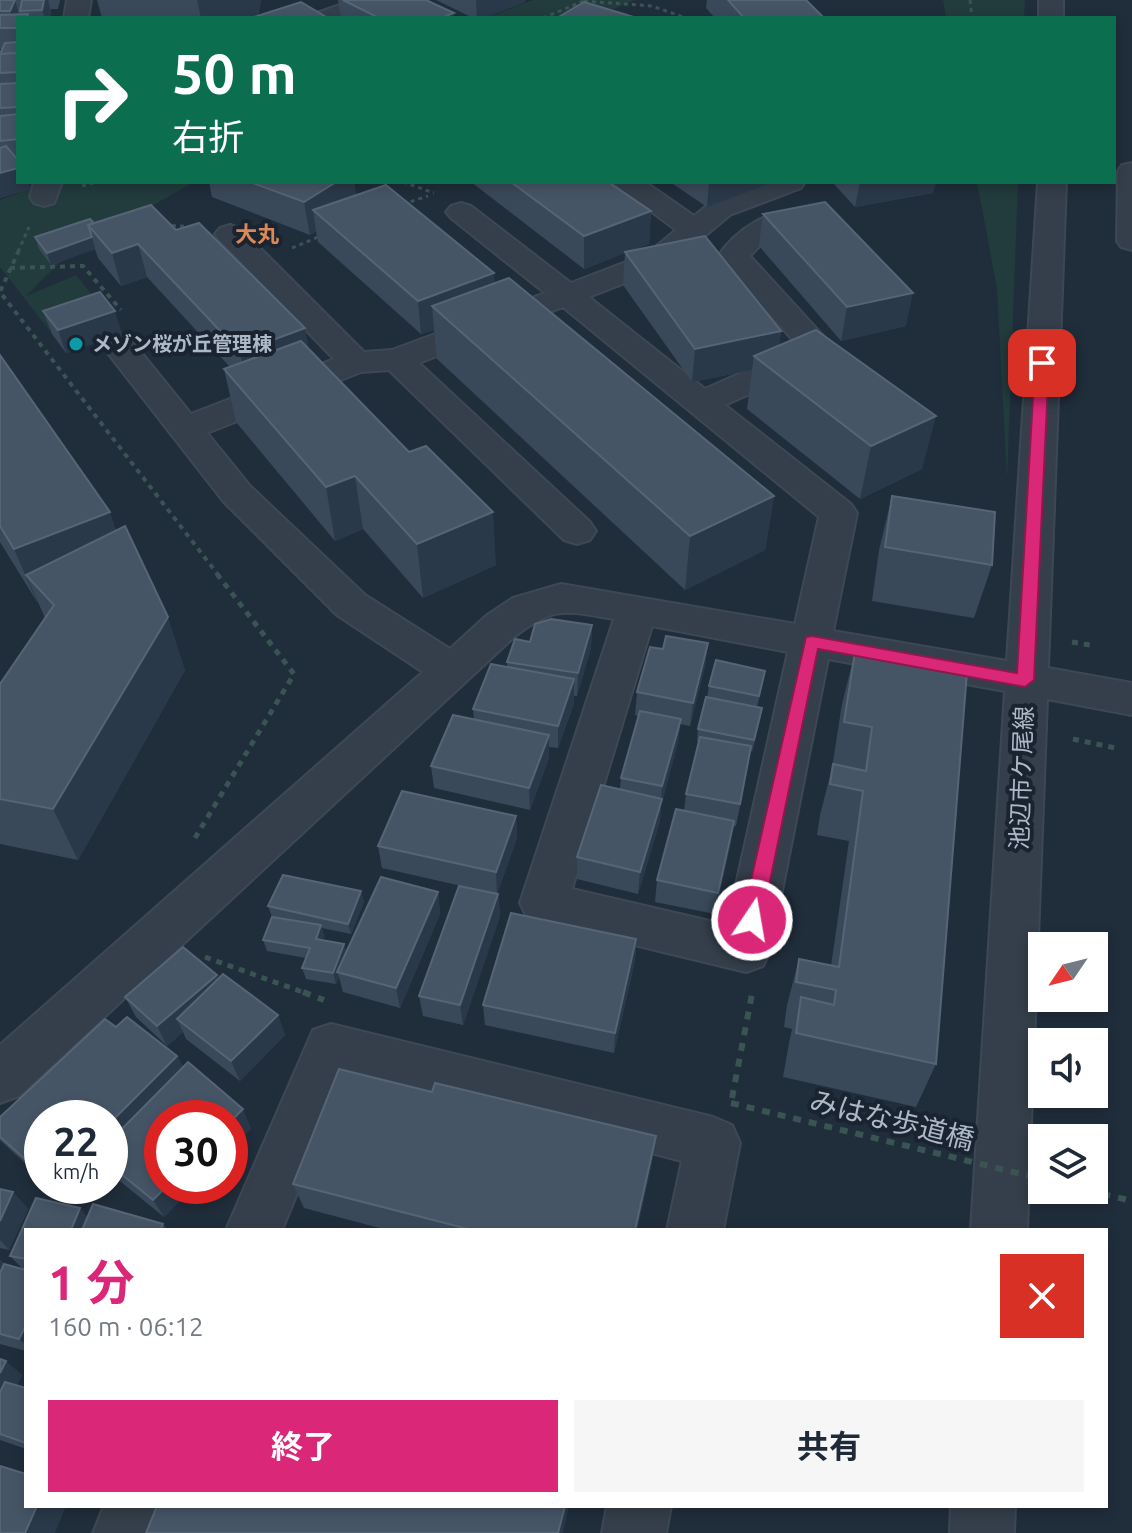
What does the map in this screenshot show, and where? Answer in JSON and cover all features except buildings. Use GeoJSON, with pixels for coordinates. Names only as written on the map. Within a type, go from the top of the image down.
{"type":"FeatureCollection","features":[{"type":"Feature","properties":{"kind":"street"},"geometry":{"type":"LineString","coordinates":[[331,16],[376,0]]}},
{"type":"Feature","properties":{"kind":"street"},"geometry":{"type":"LineString","coordinates":[[1132,171],[1132,241]]}},
{"type":"Feature","properties":{"kind":"street"},"geometry":{"type":"LineString","coordinates":[[629,184],[695,230]]}},
{"type":"Feature","properties":{"kind":"street"},"geometry":{"type":"LineString","coordinates":[[185,429],[356,362],[397,360],[658,260],[720,209],[786,184]]}},
{"type":"Feature","properties":{"kind":"street","name":"池辺市ケ尾線"},"geometry":{"type":"LineString","coordinates":[[999,1228],[1052,184]]}},
{"type":"Feature","properties":{"kind":"street"},"geometry":{"type":"LineString","coordinates":[[461,212],[703,402],[838,513],[746,951],[544,903],[637,609]]}},
{"type":"Feature","properties":{"kind":"street"},"geometry":{"type":"LineString","coordinates":[[703,402],[820,350],[733,256],[757,232],[792,219]]}},
{"type":"Feature","properties":{"kind":"street"},"geometry":{"type":"LineString","coordinates":[[230,234],[356,362]]}},
{"type":"Feature","properties":{"kind":"street"},"geometry":{"type":"LineString","coordinates":[[116,343],[237,494],[351,605],[452,670]]}},
{"type":"Feature","properties":{"kind":"street"},"geometry":{"type":"LineString","coordinates":[[397,360],[577,531]]}},
{"type":"Feature","properties":{"kind":"street"},"geometry":{"type":"LineString","coordinates":[[0,1079],[452,670],[512,618],[534,604],[559,598],[637,609],[1132,699]]}},
{"type":"Feature","properties":{"kind":"street"},"geometry":{"type":"LineString","coordinates":[[255,1228],[331,1047],[722,1123],[696,1228]]}},
{"type":"Feature","properties":{"kind":"street"},"geometry":{"type":"LineString","coordinates":[[125,1533],[135,1508]]}},
{"type":"Feature","properties":{"kind":"street"},"geometry":{"type":"LineString","coordinates":[[634,1533],[639,1508]]}},
{"type":"Feature","properties":{"kind":"street"},"geometry":{"type":"LineString","coordinates":[[982,1533],[983,1508]]}},
{"type":"Feature","properties":{"kind":"path"},"geometry":{"type":"LineString","coordinates":[[548,16],[585,1],[620,5],[663,4],[683,16]]}},
{"type":"Feature","properties":{"kind":"path"},"geometry":{"type":"LineString","coordinates":[[398,206],[436,194],[408,184]]}},
{"type":"Feature","properties":{"kind":"path"},"geometry":{"type":"LineString","coordinates":[[46,190],[0,292],[294,674],[191,847]]}},
{"type":"Feature","properties":{"kind":"path"},"geometry":{"type":"LineString","coordinates":[[156,225],[194,227],[230,234]]}},
{"type":"Feature","properties":{"kind":"path"},"geometry":{"type":"LineString","coordinates":[[26,233],[40,231]]}},
{"type":"Feature","properties":{"kind":"path"},"geometry":{"type":"LineString","coordinates":[[257,262],[328,234]]}},
{"type":"Feature","properties":{"kind":"path"},"geometry":{"type":"LineString","coordinates":[[1073,739],[1115,748]]}},
{"type":"Feature","properties":{"kind":"path"},"geometry":{"type":"LineString","coordinates":[[722,1123],[757,968],[746,951]]}},
{"type":"Feature","properties":{"kind":"path","name":"みはな歩道橋"},"geometry":{"type":"LineString","coordinates":[[722,1123],[1028,1177]]}},
{"type":"Feature","properties":{"kind":"path"},"geometry":{"type":"LineString","coordinates":[[1108,1195],[1132,1201]]}},
{"type":"Feature","properties":{"kind":"green space"},"geometry":{"type":"Polygon","coordinates":[[[533,0],[635,0],[597,16],[490,16],[533,0]]]}},
{"type":"Feature","properties":{"kind":"green space"},"geometry":{"type":"Polygon","coordinates":[[[943,0],[1025,0],[1024,16],[946,16],[943,0]]]}},
{"type":"Feature","properties":{"kind":"green space"},"geometry":{"type":"Polygon","coordinates":[[[44,184],[190,184],[69,253],[26,296],[76,275],[105,311],[49,330],[0,267],[0,200],[44,184]]]}},
{"type":"Feature","properties":{"kind":"green space"},"geometry":{"type":"Polygon","coordinates":[[[977,184],[1018,184],[1007,481],[997,289],[977,184]]]}},
{"type":"Feature","properties":{"kind":"place","name":"メゾン桜が丘管理棟"},"geometry":{"type":"Point","coordinates":[76,344]}},
{"type":"Feature","properties":{"kind":"district","name":"大丸"},"geometry":{"type":"Point","coordinates":[257,234]}},
{"type":"Feature","properties":{"kind":"route"},"geometry":{"type":"LineString","coordinates":[[752,920],[812,642],[1025,680],[1042,363]]}}]}
